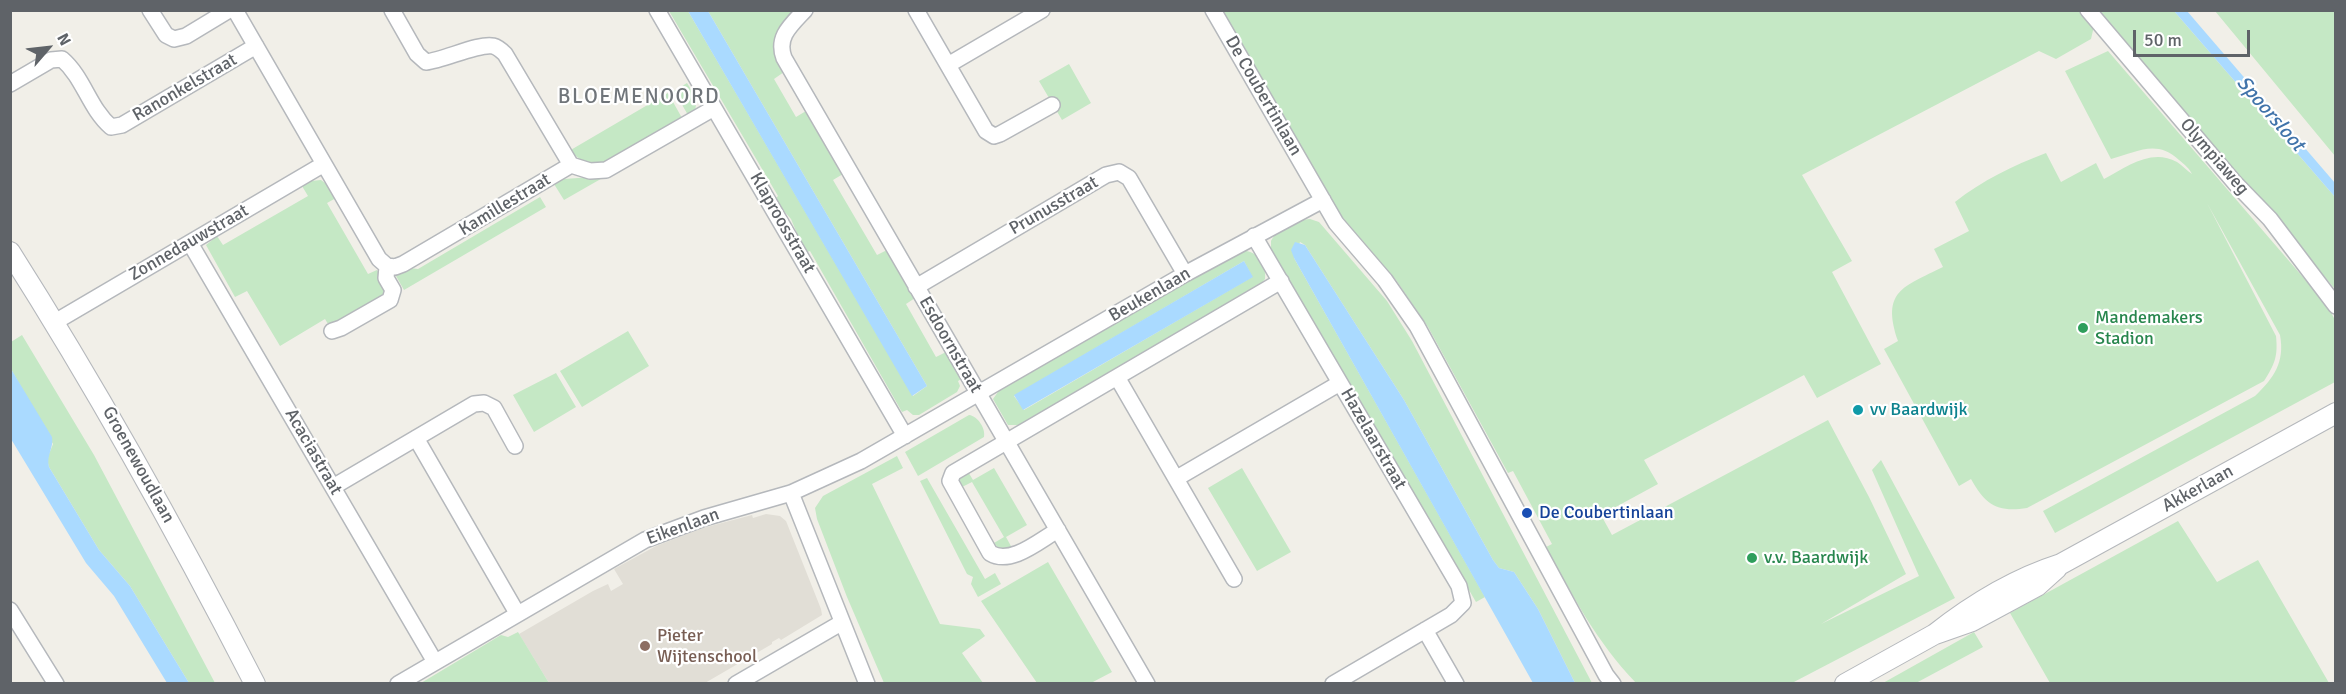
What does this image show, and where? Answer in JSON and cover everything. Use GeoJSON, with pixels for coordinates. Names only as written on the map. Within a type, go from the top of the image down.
{"type":"FeatureCollection","features":[{"type":"Feature","properties":{"kind":"street"},"geometry":{"type":"LineString","coordinates":[[150,10],[166,35],[174,39],[186,36],[229,10]]}},
{"type":"Feature","properties":{"kind":"street"},"geometry":{"type":"LineString","coordinates":[[235,10],[379,259],[387,266],[386,278],[393,290],[390,300],[332,331]]}},
{"type":"Feature","properties":{"kind":"street"},"geometry":{"type":"LineString","coordinates":[[392,10],[417,54],[426,62],[438,61],[484,46],[495,46],[505,54],[571,165]]}},
{"type":"Feature","properties":{"kind":"street","name":"Klaproosstraat"},"geometry":{"type":"LineString","coordinates":[[657,10],[905,436]]}},
{"type":"Feature","properties":{"kind":"street","name":"Esdoornstraat"},"geometry":{"type":"LineString","coordinates":[[805,10],[782,40],[780,48],[784,58],[1058,530],[1143,682]]}},
{"type":"Feature","properties":{"kind":"street"},"geometry":{"type":"LineString","coordinates":[[916,10],[986,131],[990,134],[1000,134],[1052,105]]}},
{"type":"Feature","properties":{"kind":"street"},"geometry":{"type":"LineString","coordinates":[[948,65],[1042,10]]}},
{"type":"Feature","properties":{"kind":"street","name":"De Coubertinlaan"},"geometry":{"type":"LineString","coordinates":[[1213,10],[1336,223],[1385,280],[1417,326],[1609,681]]}},
{"type":"Feature","properties":{"kind":"street","name":"Olympiaweg"},"geometry":{"type":"LineString","coordinates":[[2088,10],[2235,183],[2270,219],[2336,306]]}},
{"type":"Feature","properties":{"kind":"street","name":"Ranonkelstraat"},"geometry":{"type":"LineString","coordinates":[[10,84],[51,60],[62,59],[71,67],[100,117],[111,127],[122,124],[256,46]]}},
{"type":"Feature","properties":{"kind":"street","name":"Kamillestraat"},"geometry":{"type":"LineString","coordinates":[[387,266],[395,267],[404,264],[571,165],[590,171],[606,170],[714,108]]}},
{"type":"Feature","properties":{"kind":"street","name":"Zonnedauwstraat"},"geometry":{"type":"LineString","coordinates":[[55,322],[324,164]]}},
{"type":"Feature","properties":{"kind":"street","name":"Prunusstraat"},"geometry":{"type":"LineString","coordinates":[[916,287],[1106,175],[1119,172],[1129,178],[1185,274]]}},
{"type":"Feature","properties":{"kind":"street","name":"Beukenlaan"},"geometry":{"type":"LineString","coordinates":[[979,394],[1185,274],[1323,200]]}},
{"type":"Feature","properties":{"kind":"street","name":"Hazelaarstraat"},"geometry":{"type":"LineString","coordinates":[[1254,236],[1459,586],[1463,603],[1451,615],[1425,630]]}},
{"type":"Feature","properties":{"kind":"street","name":"Acaciastraat"},"geometry":{"type":"LineString","coordinates":[[190,243],[435,662]]}},
{"type":"Feature","properties":{"kind":"street","name":"Groenewoudlaan"},"geometry":{"type":"LineString","coordinates":[[10,252],[55,322],[146,477],[255,684]]}},
{"type":"Feature","properties":{"kind":"street"},"geometry":{"type":"LineString","coordinates":[[1058,530],[1012,556],[997,558],[990,554],[950,481],[953,473],[1281,281]]}},
{"type":"Feature","properties":{"kind":"street"},"geometry":{"type":"LineString","coordinates":[[1117,377],[1234,579]]}},
{"type":"Feature","properties":{"kind":"street"},"geometry":{"type":"LineString","coordinates":[[1177,478],[1340,384]]}},
{"type":"Feature","properties":{"kind":"street","name":"Eikenlaan"},"geometry":{"type":"LineString","coordinates":[[399,683],[621,553],[664,532],[791,493],[861,461],[979,394]]}},
{"type":"Feature","properties":{"kind":"street"},"geometry":{"type":"LineString","coordinates":[[333,487],[474,404],[484,403],[494,408],[515,446]]}},
{"type":"Feature","properties":{"kind":"street","name":"Akkerlaan"},"geometry":{"type":"LineString","coordinates":[[1845,684],[1935,634],[1966,609],[2030,574],[2061,564],[2336,413]]}},
{"type":"Feature","properties":{"kind":"street"},"geometry":{"type":"LineString","coordinates":[[416,438],[517,613]]}},
{"type":"Feature","properties":{"kind":"street"},"geometry":{"type":"LineString","coordinates":[[791,493],[867,684]]}},
{"type":"Feature","properties":{"kind":"street"},"geometry":{"type":"LineString","coordinates":[[10,610],[56,684]]}},
{"type":"Feature","properties":{"kind":"street"},"geometry":{"type":"LineString","coordinates":[[736,684],[841,622]]}},
{"type":"Feature","properties":{"kind":"street"},"geometry":{"type":"LineString","coordinates":[[1333,684],[1425,630],[1456,684]]}},
{"type":"Feature","properties":{"kind":"shaded area"},"geometry":{"type":"Polygon","coordinates":[[[766,514],[780,516],[786,521],[822,615],[705,683],[549,683],[519,634],[593,591],[608,584],[611,591],[623,584],[614,569],[656,546],[703,528],[752,515],[753,518],[766,514]]]}},
{"type":"Feature","properties":{"kind":"green space"},"geometry":{"type":"Polygon","coordinates":[[[669,11],[688,11],[913,396],[927,386],[708,11],[796,11],[782,26],[775,39],[776,53],[784,72],[774,79],[796,117],[806,111],[843,174],[833,180],[877,255],[887,250],[915,298],[906,304],[936,357],[946,352],[963,378],[958,381],[960,386],[957,392],[919,415],[913,415],[907,410],[902,412],[810,251],[805,253],[791,219],[774,200],[778,196],[669,11]]]}},
{"type":"Feature","properties":{"kind":"green space"},"geometry":{"type":"Polygon","coordinates":[[[1220,11],[2081,11],[2094,26],[2091,39],[2056,59],[2039,51],[1802,175],[1852,261],[1832,272],[1881,364],[1817,398],[1804,375],[1644,460],[1658,484],[1601,515],[1612,535],[1828,420],[1906,574],[1821,624],[1919,576],[1872,470],[1881,460],[1955,598],[1792,683],[1636,683],[1597,635],[1576,601],[1546,547],[1552,544],[1513,471],[1508,473],[1428,327],[1396,280],[1337,211],[1220,11]]]}},
{"type":"Feature","properties":{"kind":"green space"},"geometry":{"type":"Polygon","coordinates":[[[2098,11],[2174,11],[2335,197],[2335,289],[2098,11]]]}},
{"type":"Feature","properties":{"kind":"green space"},"geometry":{"type":"Polygon","coordinates":[[[2215,11],[2335,11],[2335,156],[2215,11]]]}},
{"type":"Feature","properties":{"kind":"green space","name":"Mandemakers Stadion"},"geometry":{"type":"Polygon","coordinates":[[[2108,51],[2327,305],[2335,320],[2335,382],[2055,533],[2043,511],[2255,396],[2273,376],[2281,353],[2280,335],[2207,203],[2276,336],[2275,360],[2264,381],[2027,508],[2008,509],[1993,505],[1981,495],[1971,479],[1959,486],[1884,349],[1898,341],[1893,324],[1894,301],[1907,286],[1943,267],[1934,249],[1969,231],[1955,202],[1987,180],[2021,163],[2046,153],[2061,182],[2096,163],[2104,179],[2139,161],[2158,157],[2177,162],[2192,174],[2179,160],[2162,150],[2147,149],[2111,159],[2065,71],[2108,51]]]}},
{"type":"Feature","properties":{"kind":"green space"},"geometry":{"type":"Polygon","coordinates":[[[1069,64],[1091,103],[1062,120],[1039,81],[1069,64]]]}},
{"type":"Feature","properties":{"kind":"green space"},"geometry":{"type":"Polygon","coordinates":[[[687,83],[696,103],[695,111],[688,115],[674,91],[687,83]]]}},
{"type":"Feature","properties":{"kind":"green space"},"geometry":{"type":"Polygon","coordinates":[[[668,93],[682,118],[606,163],[584,162],[569,151],[668,93]]]}},
{"type":"Feature","properties":{"kind":"green space"},"geometry":{"type":"Polygon","coordinates":[[[606,176],[564,200],[554,184],[564,179],[606,176]]]}},
{"type":"Feature","properties":{"kind":"green space"},"geometry":{"type":"Polygon","coordinates":[[[321,180],[329,186],[336,198],[327,203],[368,274],[377,270],[389,291],[339,325],[328,324],[325,319],[280,346],[247,291],[235,297],[206,245],[217,236],[223,245],[308,196],[302,186],[311,181],[321,180]]]}},
{"type":"Feature","properties":{"kind":"green space"},"geometry":{"type":"Polygon","coordinates":[[[540,197],[546,207],[404,290],[396,276],[410,268],[418,269],[540,197]]]}},
{"type":"Feature","properties":{"kind":"green space"},"geometry":{"type":"Polygon","coordinates":[[[1310,219],[1319,222],[1387,301],[1412,341],[1592,683],[1575,683],[1538,609],[1514,572],[1499,568],[1493,560],[1404,400],[1305,245],[1300,242],[1294,258],[1485,597],[1476,602],[1271,251],[1271,241],[1278,232],[1293,223],[1310,219]]]}},
{"type":"Feature","properties":{"kind":"green space"},"geometry":{"type":"Polygon","coordinates":[[[1241,251],[1256,255],[1265,273],[1265,279],[1260,285],[1020,425],[1008,425],[993,399],[1000,389],[1241,251]],[[1244,261],[1014,396],[1024,410],[1252,277],[1244,261]]]}},
{"type":"Feature","properties":{"kind":"green space"},"geometry":{"type":"Polygon","coordinates":[[[628,331],[649,366],[582,407],[560,371],[628,331]]]}},
{"type":"Feature","properties":{"kind":"green space"},"geometry":{"type":"Polygon","coordinates":[[[22,335],[94,455],[215,683],[189,683],[130,586],[99,550],[49,467],[47,459],[53,444],[11,369],[11,342],[22,335]]]}},
{"type":"Feature","properties":{"kind":"green space"},"geometry":{"type":"Polygon","coordinates":[[[556,373],[576,407],[534,432],[513,395],[556,373]]]}},
{"type":"Feature","properties":{"kind":"green space"},"geometry":{"type":"Polygon","coordinates":[[[969,415],[981,423],[984,437],[918,476],[905,452],[969,415]]]}},
{"type":"Feature","properties":{"kind":"green space"},"geometry":{"type":"Polygon","coordinates":[[[897,456],[903,468],[872,484],[940,624],[980,629],[985,636],[962,653],[983,683],[884,683],[817,519],[815,508],[823,496],[897,456]]]}},
{"type":"Feature","properties":{"kind":"green space"},"geometry":{"type":"Polygon","coordinates":[[[994,468],[1027,525],[1006,537],[1012,548],[1009,549],[1000,548],[994,543],[1004,537],[972,482],[962,487],[960,482],[961,476],[967,470],[973,480],[994,468]]]}},
{"type":"Feature","properties":{"kind":"green space"},"geometry":{"type":"Polygon","coordinates":[[[1242,468],[1291,552],[1257,571],[1208,488],[1242,468]]]}},
{"type":"Feature","properties":{"kind":"green space"},"geometry":{"type":"Polygon","coordinates":[[[927,478],[985,579],[995,573],[1001,584],[978,597],[971,584],[973,577],[967,574],[920,481],[927,478]]]}},
{"type":"Feature","properties":{"kind":"green space"},"geometry":{"type":"Polygon","coordinates":[[[2178,521],[2217,582],[2258,560],[2329,683],[2050,683],[2010,613],[2178,521]]]}},
{"type":"Feature","properties":{"kind":"green space"},"geometry":{"type":"Polygon","coordinates":[[[1048,562],[1112,672],[1091,683],[1037,683],[981,601],[1048,562]]]}},
{"type":"Feature","properties":{"kind":"green space"},"geometry":{"type":"Polygon","coordinates":[[[518,632],[549,683],[421,683],[501,635],[508,637],[518,632]]]}},
{"type":"Feature","properties":{"kind":"green space"},"geometry":{"type":"Polygon","coordinates":[[[1974,632],[1983,647],[1916,683],[1883,683],[1974,632]]]}},
{"type":"Feature","properties":{"kind":"water"},"geometry":{"type":"Polygon","coordinates":[[[688,11],[708,11],[927,386],[912,396],[688,11]]]}},
{"type":"Feature","properties":{"kind":"water","name":"Spoorsloot"},"geometry":{"type":"Polygon","coordinates":[[[2174,11],[2187,11],[2335,183],[2335,197],[2174,11]]]}},
{"type":"Feature","properties":{"kind":"water"},"geometry":{"type":"Polygon","coordinates":[[[1295,242],[1305,245],[1404,400],[1493,560],[1499,568],[1514,572],[1538,609],[1575,683],[1533,683],[1294,258],[1291,250],[1295,242]]]}},
{"type":"Feature","properties":{"kind":"water"},"geometry":{"type":"Polygon","coordinates":[[[1244,261],[1253,277],[1023,410],[1014,395],[1244,261]]]}},
{"type":"Feature","properties":{"kind":"water"},"geometry":{"type":"Polygon","coordinates":[[[11,369],[52,437],[49,467],[99,550],[130,586],[189,683],[167,683],[114,596],[86,563],[11,439],[11,369]]]}},
{"type":"Feature","properties":{"kind":"place","name":"Mandemakers Stadion"},"geometry":{"type":"Point","coordinates":[2083,328]}},
{"type":"Feature","properties":{"kind":"place","name":"vv Baardwijk"},"geometry":{"type":"Point","coordinates":[1858,410]}},
{"type":"Feature","properties":{"kind":"place","name":"De Coubertinlaan"},"geometry":{"type":"Point","coordinates":[1527,513]}},
{"type":"Feature","properties":{"kind":"place","name":"v.v. Baardwijk"},"geometry":{"type":"Point","coordinates":[1752,558]}},
{"type":"Feature","properties":{"kind":"place","name":"Pieter Wijtenschool"},"geometry":{"type":"Point","coordinates":[645,646]}},
{"type":"Feature","properties":{"kind":"district","name":"BLOEMENOORD"},"geometry":{"type":"Point","coordinates":[639,97]}}]}
